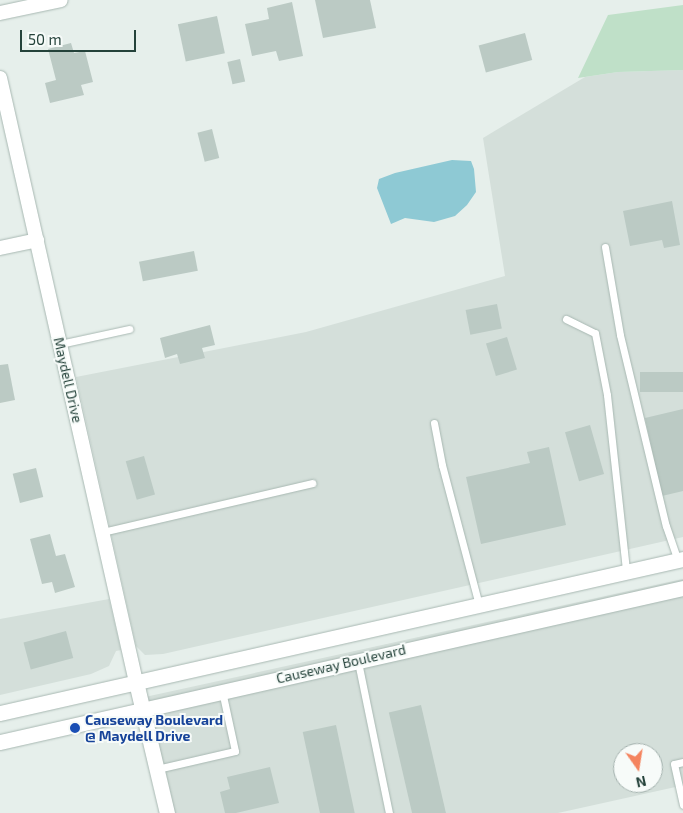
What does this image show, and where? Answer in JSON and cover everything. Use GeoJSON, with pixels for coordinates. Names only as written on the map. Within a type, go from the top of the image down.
{"type":"FeatureCollection","features":[{"type":"Feature","properties":{"kind":"main road","name":"Causeway Boulevard"},"geometry":{"type":"LineString","coordinates":[[0,713],[680,560]]}},
{"type":"Feature","properties":{"kind":"main road","name":"Causeway Boulevard"},"geometry":{"type":"LineString","coordinates":[[0,742],[683,588]]}},
{"type":"Feature","properties":{"kind":"main road"},"geometry":{"type":"LineString","coordinates":[[136,682],[167,813]]}},
{"type":"Feature","properties":{"kind":"street"},"geometry":{"type":"LineString","coordinates":[[0,13],[61,0]]}},
{"type":"Feature","properties":{"kind":"street","name":"Maydell Drive"},"geometry":{"type":"LineString","coordinates":[[0,78],[136,682]]}},
{"type":"Feature","properties":{"kind":"street"},"geometry":{"type":"LineString","coordinates":[[0,248],[37,240]]}},
{"type":"Feature","properties":{"kind":"lane"},"geometry":{"type":"LineString","coordinates":[[604,246],[626,361],[666,526],[680,560]]}},
{"type":"Feature","properties":{"kind":"lane"},"geometry":{"type":"LineString","coordinates":[[566,319],[596,334],[607,395],[626,571]]}},
{"type":"Feature","properties":{"kind":"lane"},"geometry":{"type":"LineString","coordinates":[[60,344],[129,329]]}},
{"type":"Feature","properties":{"kind":"lane"},"geometry":{"type":"LineString","coordinates":[[434,423],[442,465],[479,605]]}},
{"type":"Feature","properties":{"kind":"lane"},"geometry":{"type":"LineString","coordinates":[[102,532],[312,483]]}},
{"type":"Feature","properties":{"kind":"lane"},"geometry":{"type":"LineString","coordinates":[[357,660],[389,813]]}},
{"type":"Feature","properties":{"kind":"lane"},"geometry":{"type":"LineString","coordinates":[[157,769],[235,751],[222,691]]}},
{"type":"Feature","properties":{"kind":"lane"},"geometry":{"type":"LineString","coordinates":[[683,762],[674,764],[683,805]]}},
{"type":"Feature","properties":{"kind":"shaded area"},"geometry":{"type":"Polygon","coordinates":[[[683,70],[683,537],[163,654],[145,655],[136,646],[76,377],[306,332],[505,276],[483,138],[585,77],[618,72],[683,70]]]}},
{"type":"Feature","properties":{"kind":"shaded area"},"geometry":{"type":"Polygon","coordinates":[[[683,579],[683,795],[680,786],[663,790],[663,743],[613,743],[613,793],[648,793],[558,813],[171,813],[145,697],[683,579]]]}},
{"type":"Feature","properties":{"kind":"shaded area"},"geometry":{"type":"Polygon","coordinates":[[[109,599],[121,650],[116,651],[109,666],[91,674],[0,695],[0,619],[109,599]]]}},
{"type":"Feature","properties":{"kind":"green space"},"geometry":{"type":"Polygon","coordinates":[[[683,5],[683,70],[618,72],[578,78],[608,15],[683,5]]]}},
{"type":"Feature","properties":{"kind":"water"},"geometry":{"type":"Polygon","coordinates":[[[452,160],[471,161],[474,169],[476,192],[467,205],[455,216],[434,222],[405,218],[391,224],[377,188],[379,179],[395,173],[452,160]]]}},
{"type":"Feature","properties":{"kind":"building"},"geometry":{"type":"Polygon","coordinates":[[[315,0],[370,0],[376,28],[323,38],[315,0]]]}},
{"type":"Feature","properties":{"kind":"building"},"geometry":{"type":"Polygon","coordinates":[[[292,2],[303,56],[279,61],[276,51],[252,56],[245,24],[269,19],[267,8],[292,2]]]}},
{"type":"Feature","properties":{"kind":"building"},"geometry":{"type":"Polygon","coordinates":[[[217,16],[225,53],[186,61],[178,24],[217,16]]]}},
{"type":"Feature","properties":{"kind":"building"},"geometry":{"type":"Polygon","coordinates":[[[525,33],[532,60],[486,72],[479,45],[525,33]]]}},
{"type":"Feature","properties":{"kind":"building"},"geometry":{"type":"Polygon","coordinates":[[[71,43],[74,53],[85,51],[93,82],[81,85],[84,95],[50,103],[45,83],[56,80],[48,49],[71,43]]]}},
{"type":"Feature","properties":{"kind":"building"},"geometry":{"type":"Polygon","coordinates":[[[240,59],[245,81],[233,84],[227,62],[240,59]]]}},
{"type":"Feature","properties":{"kind":"building"},"geometry":{"type":"Polygon","coordinates":[[[212,129],[219,158],[205,162],[197,133],[212,129]]]}},
{"type":"Feature","properties":{"kind":"building"},"geometry":{"type":"Polygon","coordinates":[[[672,201],[680,245],[664,248],[662,240],[630,246],[623,211],[672,201]]]}},
{"type":"Feature","properties":{"kind":"building"},"geometry":{"type":"Polygon","coordinates":[[[194,251],[198,271],[143,281],[139,262],[194,251]]]}},
{"type":"Feature","properties":{"kind":"building"},"geometry":{"type":"Polygon","coordinates":[[[497,304],[502,329],[470,335],[466,310],[497,304]]]}},
{"type":"Feature","properties":{"kind":"building"},"geometry":{"type":"Polygon","coordinates":[[[210,325],[215,345],[202,348],[205,358],[180,364],[177,354],[165,358],[160,338],[210,325]]]}},
{"type":"Feature","properties":{"kind":"building"},"geometry":{"type":"Polygon","coordinates":[[[507,337],[517,370],[496,376],[486,343],[507,337]]]}},
{"type":"Feature","properties":{"kind":"building"},"geometry":{"type":"Polygon","coordinates":[[[8,364],[15,400],[0,403],[0,365],[8,364]]]}},
{"type":"Feature","properties":{"kind":"building"},"geometry":{"type":"Polygon","coordinates":[[[640,372],[683,372],[683,392],[640,392],[640,372]]]}},
{"type":"Feature","properties":{"kind":"building"},"geometry":{"type":"Polygon","coordinates":[[[683,409],[683,491],[662,496],[645,418],[683,409]]]}},
{"type":"Feature","properties":{"kind":"building"},"geometry":{"type":"Polygon","coordinates":[[[590,425],[604,474],[579,481],[565,432],[590,425]]]}},
{"type":"Feature","properties":{"kind":"building"},"geometry":{"type":"Polygon","coordinates":[[[549,447],[566,525],[481,544],[466,477],[530,463],[527,452],[549,447]]]}},
{"type":"Feature","properties":{"kind":"building"},"geometry":{"type":"Polygon","coordinates":[[[144,456],[155,494],[137,500],[126,461],[144,456]]]}},
{"type":"Feature","properties":{"kind":"building"},"geometry":{"type":"Polygon","coordinates":[[[36,468],[43,497],[20,503],[13,474],[36,468]]]}},
{"type":"Feature","properties":{"kind":"building"},"geometry":{"type":"Polygon","coordinates":[[[50,534],[56,556],[65,554],[75,587],[55,593],[52,582],[42,584],[30,539],[50,534]]]}},
{"type":"Feature","properties":{"kind":"building"},"geometry":{"type":"Polygon","coordinates":[[[66,631],[73,658],[31,669],[23,642],[66,631]]]}},
{"type":"Feature","properties":{"kind":"building"},"geometry":{"type":"Polygon","coordinates":[[[421,705],[446,813],[412,813],[389,712],[421,705]]]}},
{"type":"Feature","properties":{"kind":"building"},"geometry":{"type":"Polygon","coordinates":[[[336,725],[355,813],[320,813],[303,732],[336,725]]]}},
{"type":"Feature","properties":{"kind":"building"},"geometry":{"type":"Polygon","coordinates":[[[270,767],[279,803],[236,813],[225,813],[220,792],[230,789],[227,777],[270,767]]]}},
{"type":"Feature","properties":{"kind":"place","name":"Causeway Boulevard @ Maydell Drive"},"geometry":{"type":"Point","coordinates":[75,728]}}]}
